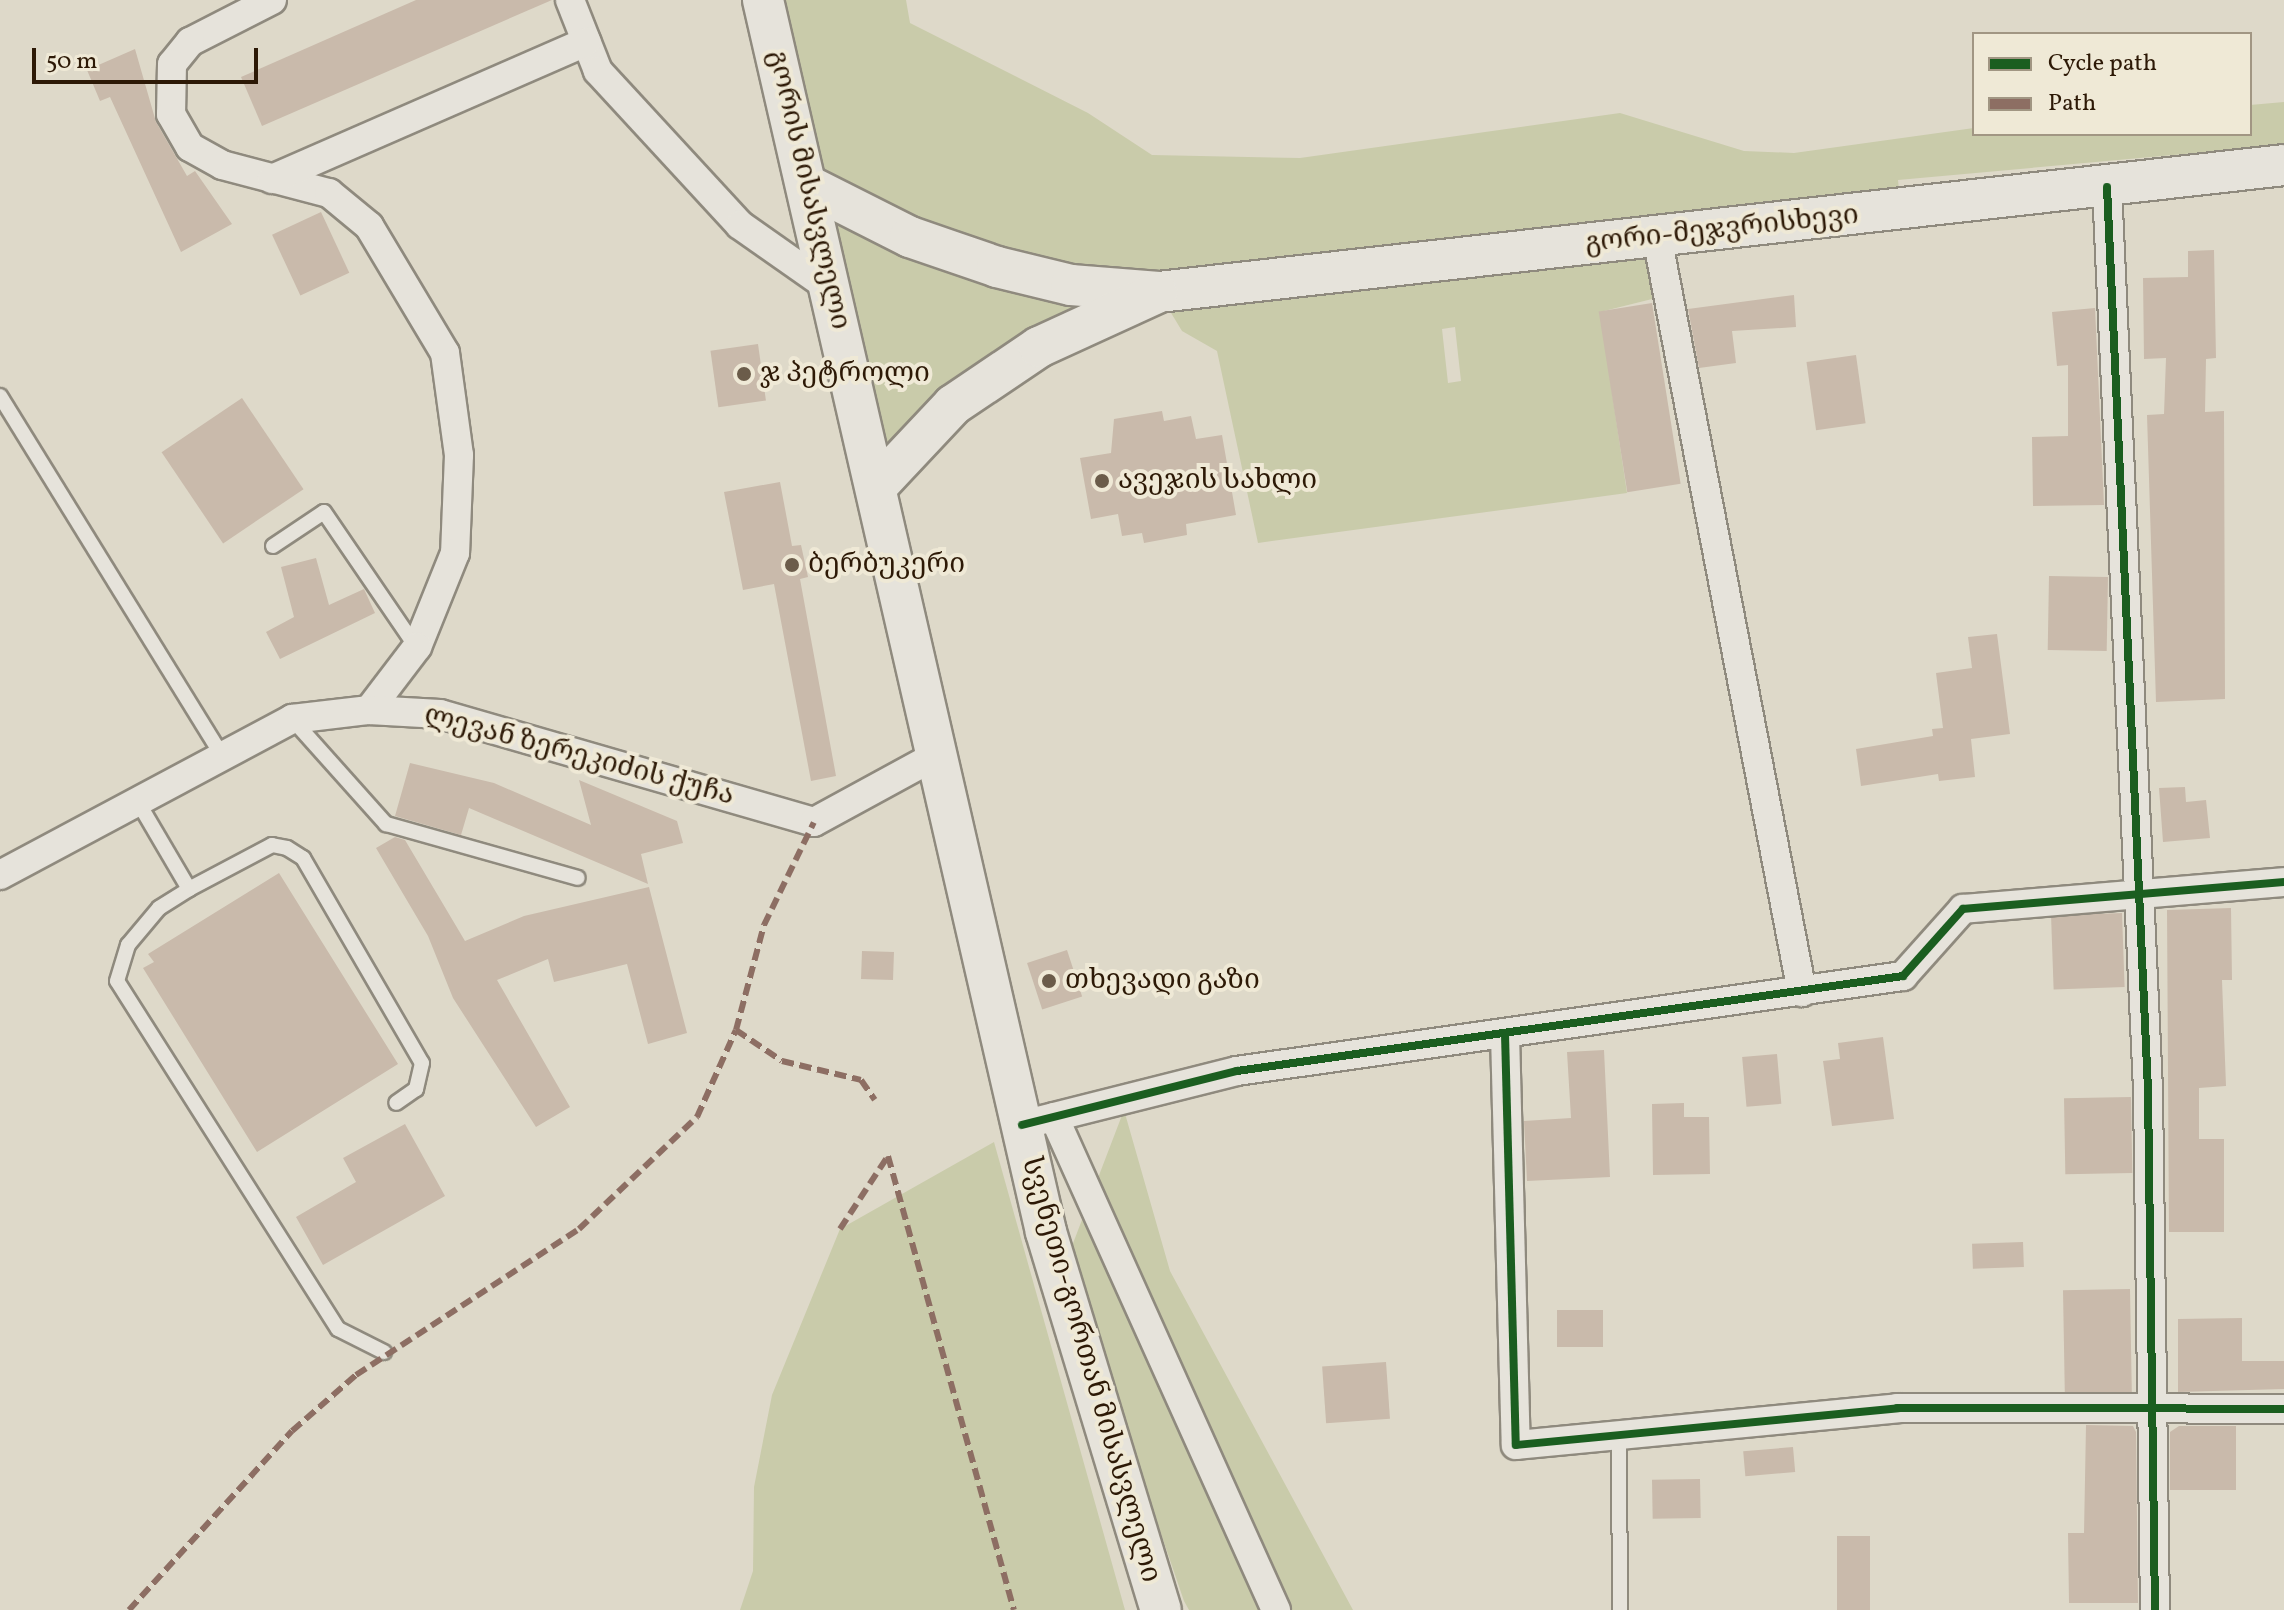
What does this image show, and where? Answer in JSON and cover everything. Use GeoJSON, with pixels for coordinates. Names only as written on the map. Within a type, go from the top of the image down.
{"type":"FeatureCollection","features":[{"type":"Feature","properties":{"kind":"main road","name":"გორის მისასვლელი"},"geometry":{"type":"LineString","coordinates":[[763,0],[937,755]]}},
{"type":"Feature","properties":{"kind":"main road","name":"გორი-მეჯვრისხევი"},"geometry":{"type":"LineString","coordinates":[[807,185],[910,237],[997,267],[1071,285],[1159,292],[2284,165]]}},
{"type":"Feature","properties":{"kind":"main road","name":"გორი-მეჯვრისხევი"},"geometry":{"type":"LineString","coordinates":[[877,486],[953,405],[1039,347],[1159,292]]}},
{"type":"Feature","properties":{"kind":"main road","name":"სვენეთი-გორთან მისასვლელი"},"geometry":{"type":"LineString","coordinates":[[937,755],[1038,1121],[1051,1247],[1161,1610]]}},
{"type":"Feature","properties":{"kind":"street"},"geometry":{"type":"LineString","coordinates":[[272,0],[190,42],[172,64],[171,114],[190,147],[272,179],[329,193],[369,226],[445,353],[459,455],[455,553],[417,647],[369,710]]}},
{"type":"Feature","properties":{"kind":"street"},"geometry":{"type":"LineString","coordinates":[[570,0],[598,71],[740,225],[831,289]]}},
{"type":"Feature","properties":{"kind":"street"},"geometry":{"type":"LineString","coordinates":[[272,179],[586,42]]}},
{"type":"Feature","properties":{"kind":"street"},"geometry":{"type":"LineString","coordinates":[[2107,187],[2138,895],[2153,1413],[2155,1610]]}},
{"type":"Feature","properties":{"kind":"street"},"geometry":{"type":"LineString","coordinates":[[1657,237],[1802,992]]}},
{"type":"Feature","properties":{"kind":"street","name":"ლევან ზერეკიძის ქუჩა"},"geometry":{"type":"LineString","coordinates":[[0,875],[292,719],[369,710],[440,714],[814,822],[937,755]]}},
{"type":"Feature","properties":{"kind":"street"},"geometry":{"type":"LineString","coordinates":[[1276,1610],[1038,1121],[1237,1071],[1903,976],[1963,909],[2284,882]]}},
{"type":"Feature","properties":{"kind":"street"},"geometry":{"type":"LineString","coordinates":[[1505,1034],[1516,1445],[1897,1408],[2153,1413],[2284,1409]]}},
{"type":"Feature","properties":{"kind":"lane"},"geometry":{"type":"LineString","coordinates":[[0,396],[222,756]]}},
{"type":"Feature","properties":{"kind":"lane"},"geometry":{"type":"LineString","coordinates":[[273,546],[324,512],[417,647]]}},
{"type":"Feature","properties":{"kind":"lane"},"geometry":{"type":"LineString","coordinates":[[292,719],[386,824],[578,878]]}},
{"type":"Feature","properties":{"kind":"lane"},"geometry":{"type":"LineString","coordinates":[[138,802],[189,889]]}},
{"type":"Feature","properties":{"kind":"lane"},"geometry":{"type":"LineString","coordinates":[[384,1352],[338,1329],[117,981],[140,926],[189,889],[272,845],[303,858],[422,1063],[416,1089],[396,1103]]}},
{"type":"Feature","properties":{"kind":"lane"},"geometry":{"type":"LineString","coordinates":[[1619,1435],[1620,1610]]}},
{"type":"Feature","properties":{"kind":"green space"},"geometry":{"type":"Polygon","coordinates":[[[763,0],[906,0],[910,23],[1088,113],[1152,155],[1300,158],[1620,113],[1744,151],[1794,153],[1972,128],[1972,136],[2252,136],[2252,105],[2284,102],[2284,145],[1898,180],[1901,210],[1657,237],[1668,295],[1600,312],[1627,493],[1258,543],[1217,351],[1182,331],[1159,293],[1039,347],[877,486],[763,0]],[[1455,327],[1442,329],[1448,383],[1461,381],[1455,327]]]}},
{"type":"Feature","properties":{"kind":"green space"},"geometry":{"type":"Polygon","coordinates":[[[1124,1110],[1170,1271],[1353,1610],[1189,1610],[1184,1601],[1067,1259],[1124,1110]]]}},
{"type":"Feature","properties":{"kind":"green space"},"geometry":{"type":"Polygon","coordinates":[[[994,1142],[1125,1610],[740,1610],[753,1571],[754,1487],[772,1395],[840,1229],[994,1142]]]}},
{"type":"Feature","properties":{"kind":"building"},"geometry":{"type":"Polygon","coordinates":[[[416,0],[552,0],[262,126],[241,77],[416,0]]]}},
{"type":"Feature","properties":{"kind":"building"},"geometry":{"type":"Polygon","coordinates":[[[135,49],[156,122],[187,176],[195,171],[232,224],[181,252],[110,97],[100,101],[87,70],[135,49]]]}},
{"type":"Feature","properties":{"kind":"building"},"geometry":{"type":"Polygon","coordinates":[[[321,212],[349,273],[300,296],[272,235],[321,212]]]}},
{"type":"Feature","properties":{"kind":"building"},"geometry":{"type":"Polygon","coordinates":[[[2214,250],[2216,358],[2206,359],[2205,412],[2224,411],[2225,699],[2156,702],[2147,415],[2164,414],[2166,358],[2144,359],[2143,278],[2188,277],[2188,251],[2214,250]]]}},
{"type":"Feature","properties":{"kind":"building"},"geometry":{"type":"Polygon","coordinates":[[[1794,295],[1796,327],[1732,331],[1736,363],[1699,368],[1688,309],[1794,295]]]}},
{"type":"Feature","properties":{"kind":"building"},"geometry":{"type":"Polygon","coordinates":[[[1652,303],[1681,484],[1627,492],[1599,311],[1652,303]]]}},
{"type":"Feature","properties":{"kind":"building"},"geometry":{"type":"Polygon","coordinates":[[[2095,308],[2104,505],[2033,506],[2032,437],[2068,436],[2068,365],[2057,366],[2052,312],[2095,308]]]}},
{"type":"Feature","properties":{"kind":"building"},"geometry":{"type":"Polygon","coordinates":[[[758,344],[766,400],[718,407],[710,351],[758,344]]]}},
{"type":"Feature","properties":{"kind":"building"},"geometry":{"type":"Polygon","coordinates":[[[1856,355],[1866,423],[1816,430],[1806,362],[1856,355]]]}},
{"type":"Feature","properties":{"kind":"building"},"geometry":{"type":"Polygon","coordinates":[[[242,398],[304,489],[223,543],[162,452],[242,398]]]}},
{"type":"Feature","properties":{"kind":"building"},"geometry":{"type":"Polygon","coordinates":[[[1162,411],[1164,421],[1191,416],[1196,439],[1222,435],[1236,515],[1186,524],[1187,535],[1144,543],[1142,533],[1122,536],[1118,514],[1091,519],[1080,458],[1111,453],[1114,419],[1162,411]]]}},
{"type":"Feature","properties":{"kind":"building"},"geometry":{"type":"Polygon","coordinates":[[[780,482],[792,546],[801,545],[808,577],[800,579],[836,776],[811,781],[774,584],[743,590],[724,492],[780,482]]]}},
{"type":"Feature","properties":{"kind":"building"},"geometry":{"type":"Polygon","coordinates":[[[316,558],[329,605],[364,589],[375,613],[280,659],[266,632],[294,617],[281,567],[316,558]]]}},
{"type":"Feature","properties":{"kind":"building"},"geometry":{"type":"Polygon","coordinates":[[[2049,576],[2108,577],[2107,651],[2048,650],[2049,576]]]}},
{"type":"Feature","properties":{"kind":"building"},"geometry":{"type":"Polygon","coordinates":[[[1997,634],[2010,734],[1971,739],[1975,777],[1939,781],[1938,774],[1861,786],[1856,749],[1933,736],[1932,729],[1943,728],[1936,673],[1972,668],[1968,637],[1997,634]]]}},
{"type":"Feature","properties":{"kind":"building"},"geometry":{"type":"Polygon","coordinates":[[[410,763],[494,783],[591,825],[579,780],[677,821],[683,843],[641,854],[648,884],[469,808],[461,835],[395,816],[410,763]]]}},
{"type":"Feature","properties":{"kind":"building"},"geometry":{"type":"Polygon","coordinates":[[[2185,787],[2186,802],[2206,800],[2210,838],[2163,842],[2159,788],[2185,787]]]}},
{"type":"Feature","properties":{"kind":"building"},"geometry":{"type":"Polygon","coordinates":[[[395,837],[405,840],[465,941],[524,916],[649,887],[687,1033],[648,1044],[627,964],[554,982],[548,959],[497,980],[570,1107],[536,1127],[453,998],[428,936],[376,848],[395,837]]]}},
{"type":"Feature","properties":{"kind":"building"},"geometry":{"type":"Polygon","coordinates":[[[279,873],[398,1064],[257,1152],[143,968],[154,962],[148,954],[279,873]]]}},
{"type":"Feature","properties":{"kind":"building"},"geometry":{"type":"Polygon","coordinates":[[[2231,908],[2232,980],[2222,980],[2226,1086],[2199,1088],[2199,1139],[2224,1139],[2224,1232],[2169,1232],[2167,910],[2231,908]]]}},
{"type":"Feature","properties":{"kind":"building"},"geometry":{"type":"Polygon","coordinates":[[[2122,913],[2125,987],[2054,989],[2051,915],[2122,913]]]}},
{"type":"Feature","properties":{"kind":"building"},"geometry":{"type":"Polygon","coordinates":[[[1067,950],[1082,997],[1042,1010],[1027,963],[1067,950]]]}},
{"type":"Feature","properties":{"kind":"building"},"geometry":{"type":"Polygon","coordinates":[[[862,951],[894,952],[893,980],[861,979],[862,951]]]}},
{"type":"Feature","properties":{"kind":"building"},"geometry":{"type":"Polygon","coordinates":[[[1883,1037],[1894,1119],[1832,1126],[1823,1061],[1840,1059],[1838,1043],[1883,1037]]]}},
{"type":"Feature","properties":{"kind":"building"},"geometry":{"type":"Polygon","coordinates":[[[1604,1050],[1610,1177],[1527,1181],[1524,1121],[1571,1118],[1567,1052],[1604,1050]]]}},
{"type":"Feature","properties":{"kind":"building"},"geometry":{"type":"Polygon","coordinates":[[[1777,1054],[1781,1104],[1746,1107],[1742,1057],[1777,1054]]]}},
{"type":"Feature","properties":{"kind":"building"},"geometry":{"type":"Polygon","coordinates":[[[2131,1097],[2132,1173],[2065,1174],[2064,1098],[2131,1097]]]}},
{"type":"Feature","properties":{"kind":"building"},"geometry":{"type":"Polygon","coordinates":[[[1684,1103],[1684,1117],[1709,1117],[1710,1174],[1653,1175],[1652,1104],[1684,1103]]]}},
{"type":"Feature","properties":{"kind":"building"},"geometry":{"type":"Polygon","coordinates":[[[405,1124],[445,1196],[323,1265],[296,1217],[356,1182],[343,1158],[405,1124]]]}},
{"type":"Feature","properties":{"kind":"building"},"geometry":{"type":"Polygon","coordinates":[[[2023,1242],[2024,1267],[1973,1269],[1972,1244],[2023,1242]]]}},
{"type":"Feature","properties":{"kind":"building"},"geometry":{"type":"Polygon","coordinates":[[[2130,1289],[2132,1392],[2065,1393],[2063,1290],[2130,1289]]]}},
{"type":"Feature","properties":{"kind":"building"},"geometry":{"type":"Polygon","coordinates":[[[1557,1310],[1603,1310],[1603,1347],[1557,1347],[1557,1310]]]}},
{"type":"Feature","properties":{"kind":"building"},"geometry":{"type":"Polygon","coordinates":[[[2242,1318],[2242,1361],[2284,1361],[2284,1389],[2178,1392],[2178,1319],[2242,1318]]]}},
{"type":"Feature","properties":{"kind":"building"},"geometry":{"type":"Polygon","coordinates":[[[1386,1362],[1390,1419],[1326,1423],[1322,1366],[1386,1362]]]}},
{"type":"Feature","properties":{"kind":"building"},"geometry":{"type":"Polygon","coordinates":[[[2086,1425],[2133,1426],[2136,1432],[2138,1603],[2069,1603],[2068,1533],[2084,1533],[2086,1425]]]}},
{"type":"Feature","properties":{"kind":"building"},"geometry":{"type":"Polygon","coordinates":[[[2179,1426],[2236,1426],[2236,1490],[2170,1490],[2170,1432],[2179,1426]]]}},
{"type":"Feature","properties":{"kind":"building"},"geometry":{"type":"Polygon","coordinates":[[[1793,1447],[1795,1472],[1745,1476],[1743,1451],[1793,1447]]]}},
{"type":"Feature","properties":{"kind":"building"},"geometry":{"type":"Polygon","coordinates":[[[1700,1479],[1701,1518],[1653,1519],[1652,1480],[1700,1479]]]}},
{"type":"Feature","properties":{"kind":"building"},"geometry":{"type":"Polygon","coordinates":[[[1837,1536],[1870,1536],[1870,1610],[1837,1610],[1837,1536]]]}},
{"type":"Feature","properties":{"kind":"marked path"},"geometry":{"type":"LineString","coordinates":[[129,1610],[292,1431],[356,1375],[579,1229],[697,1117],[736,1030],[764,925],[814,822]]}},
{"type":"Feature","properties":{"kind":"marked path"},"geometry":{"type":"LineString","coordinates":[[736,1030],[782,1061],[861,1080],[875,1100]]}},
{"type":"Feature","properties":{"kind":"marked path"},"geometry":{"type":"LineString","coordinates":[[840,1229],[888,1156],[1014,1610]]}},
{"type":"Feature","properties":{"kind":"cycle path"},"geometry":{"type":"LineString","coordinates":[[2107,187],[2148,1091],[2155,1610]]}},
{"type":"Feature","properties":{"kind":"cycle path"},"geometry":{"type":"LineString","coordinates":[[1022,1125],[1237,1071],[1903,976],[1963,909],[2284,882]]}},
{"type":"Feature","properties":{"kind":"cycle path"},"geometry":{"type":"LineString","coordinates":[[1505,1034],[1516,1445],[1897,1408],[2284,1409]]}},
{"type":"Feature","properties":{"kind":"place","name":"ჯ პეტროლი"},"geometry":{"type":"Point","coordinates":[744,374]}},
{"type":"Feature","properties":{"kind":"place","name":"ავეჯის სახლი"},"geometry":{"type":"Point","coordinates":[1102,481]}},
{"type":"Feature","properties":{"kind":"place","name":"ბერბუკერი"},"geometry":{"type":"Point","coordinates":[792,565]}},
{"type":"Feature","properties":{"kind":"place","name":"თხევადი გაზი"},"geometry":{"type":"Point","coordinates":[1049,981]}}]}
